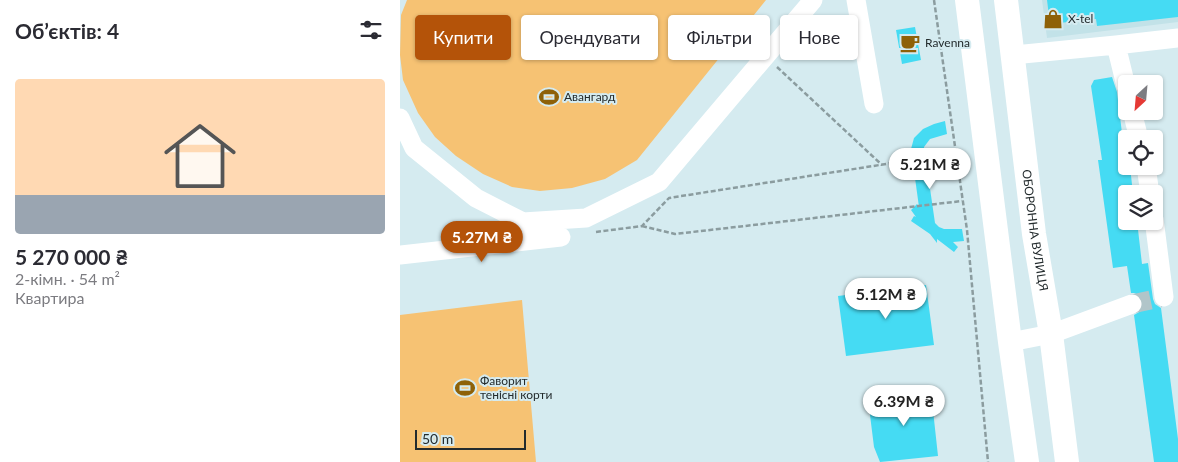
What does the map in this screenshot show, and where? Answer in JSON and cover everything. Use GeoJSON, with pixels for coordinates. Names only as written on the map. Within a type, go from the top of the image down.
{"type":"FeatureCollection","features":[{"type":"Feature","properties":{"kind":"main road"},"geometry":{"type":"LineString","coordinates":[[967,0],[1027,462]]}},
{"type":"Feature","properties":{"kind":"main road","name":"ОБОРОННА ВУЛИЦЯ"},"geometry":{"type":"LineString","coordinates":[[1006,0],[1034,234],[1051,334],[1067,462]]}},
{"type":"Feature","properties":{"kind":"street"},"geometry":{"type":"LineString","coordinates":[[770,52],[813,0]]}},
{"type":"Feature","properties":{"kind":"street"},"geometry":{"type":"LineString","coordinates":[[856,0],[874,104]]}},
{"type":"Feature","properties":{"kind":"street"},"geometry":{"type":"LineString","coordinates":[[1013,55],[1178,38]]}},
{"type":"Feature","properties":{"kind":"street"},"geometry":{"type":"LineString","coordinates":[[1116,45],[1123,75]]}},
{"type":"Feature","properties":{"kind":"street"},"geometry":{"type":"LineString","coordinates":[[400,118],[414,148],[476,198],[522,222],[586,218],[660,182],[763,60]]}},
{"type":"Feature","properties":{"kind":"street"},"geometry":{"type":"LineString","coordinates":[[1156,230],[1167,296]]}},
{"type":"Feature","properties":{"kind":"street"},"geometry":{"type":"LineString","coordinates":[[400,255],[561,237]]}},
{"type":"Feature","properties":{"kind":"street"},"geometry":{"type":"LineString","coordinates":[[1010,342],[1051,334],[1132,304]]}},
{"type":"Feature","properties":{"kind":"path"},"geometry":{"type":"LineString","coordinates":[[934,0],[967,230],[988,462]]}},
{"type":"Feature","properties":{"kind":"path"},"geometry":{"type":"LineString","coordinates":[[769,60],[882,165]]}},
{"type":"Feature","properties":{"kind":"path"},"geometry":{"type":"LineString","coordinates":[[642,226],[669,198],[956,153]]}},
{"type":"Feature","properties":{"kind":"path"},"geometry":{"type":"LineString","coordinates":[[561,237],[642,226],[675,234],[962,201]]}},
{"type":"Feature","properties":{"kind":"shaded area","name":"Авангард"},"geometry":{"type":"Polygon","coordinates":[[[407,0],[766,0],[754,15],[668,15],[668,60],[718,60],[637,160],[605,179],[572,188],[540,191],[512,187],[483,174],[456,156],[435,137],[418,113],[403,80],[400,55],[401,15],[407,0]]]}},
{"type":"Feature","properties":{"kind":"shaded area"},"geometry":{"type":"Polygon","coordinates":[[[1042,0],[1178,0],[1178,22],[1047,38],[1042,0]]]}},
{"type":"Feature","properties":{"kind":"shaded area","name":"Фаворит тенісні корти"},"geometry":{"type":"Polygon","coordinates":[[[522,300],[536,462],[400,462],[400,315],[522,300]]]}},
{"type":"Feature","properties":{"kind":"building"},"geometry":{"type":"Polygon","coordinates":[[[1047,0],[1178,0],[1178,17],[1097,26],[1096,19],[1050,24],[1047,0]]]}},
{"type":"Feature","properties":{"kind":"building"},"geometry":{"type":"Polygon","coordinates":[[[915,27],[921,60],[902,64],[896,30],[915,27]]]}},
{"type":"Feature","properties":{"kind":"building"},"geometry":{"type":"Polygon","coordinates":[[[1112,77],[1117,92],[1118,120],[1120,120],[1122,130],[1118,130],[1118,175],[1131,175],[1132,185],[1118,185],[1118,230],[1138,230],[1142,264],[1148,263],[1153,299],[1155,304],[1161,308],[1178,439],[1178,462],[1154,462],[1134,315],[1141,311],[1143,301],[1139,295],[1131,293],[1127,266],[1113,268],[1098,160],[1102,160],[1091,86],[1094,80],[1112,77]]]}},
{"type":"Feature","properties":{"kind":"building"},"geometry":{"type":"Polygon","coordinates":[[[945,121],[947,134],[930,139],[924,147],[935,223],[944,229],[962,229],[964,241],[953,242],[958,247],[954,252],[937,239],[937,243],[930,234],[911,221],[914,216],[916,217],[911,210],[917,204],[919,207],[911,149],[914,138],[923,129],[945,121]]]}},
{"type":"Feature","properties":{"kind":"building"},"geometry":{"type":"Polygon","coordinates":[[[926,285],[934,345],[846,356],[838,296],[926,285]]]}},
{"type":"Feature","properties":{"kind":"building"},"geometry":{"type":"Polygon","coordinates":[[[931,392],[938,456],[880,462],[874,447],[870,415],[872,397],[931,392]]]}},
{"type":"Feature","properties":{"kind":"tunnel"},"geometry":{"type":"LineString","coordinates":[[1132,304],[1160,298]]}},
{"type":"Feature","properties":{"kind":"place","name":"X-tel"},"geometry":{"type":"Point","coordinates":[1053,19]}},
{"type":"Feature","properties":{"kind":"place","name":"Ravenna"},"geometry":{"type":"Point","coordinates":[910,43]}},
{"type":"Feature","properties":{"kind":"place","name":"Авангард"},"geometry":{"type":"Point","coordinates":[549,97]}},
{"type":"Feature","properties":{"kind":"place","name":"Фаворит тенісні корти"},"geometry":{"type":"Point","coordinates":[465,388]}}]}
